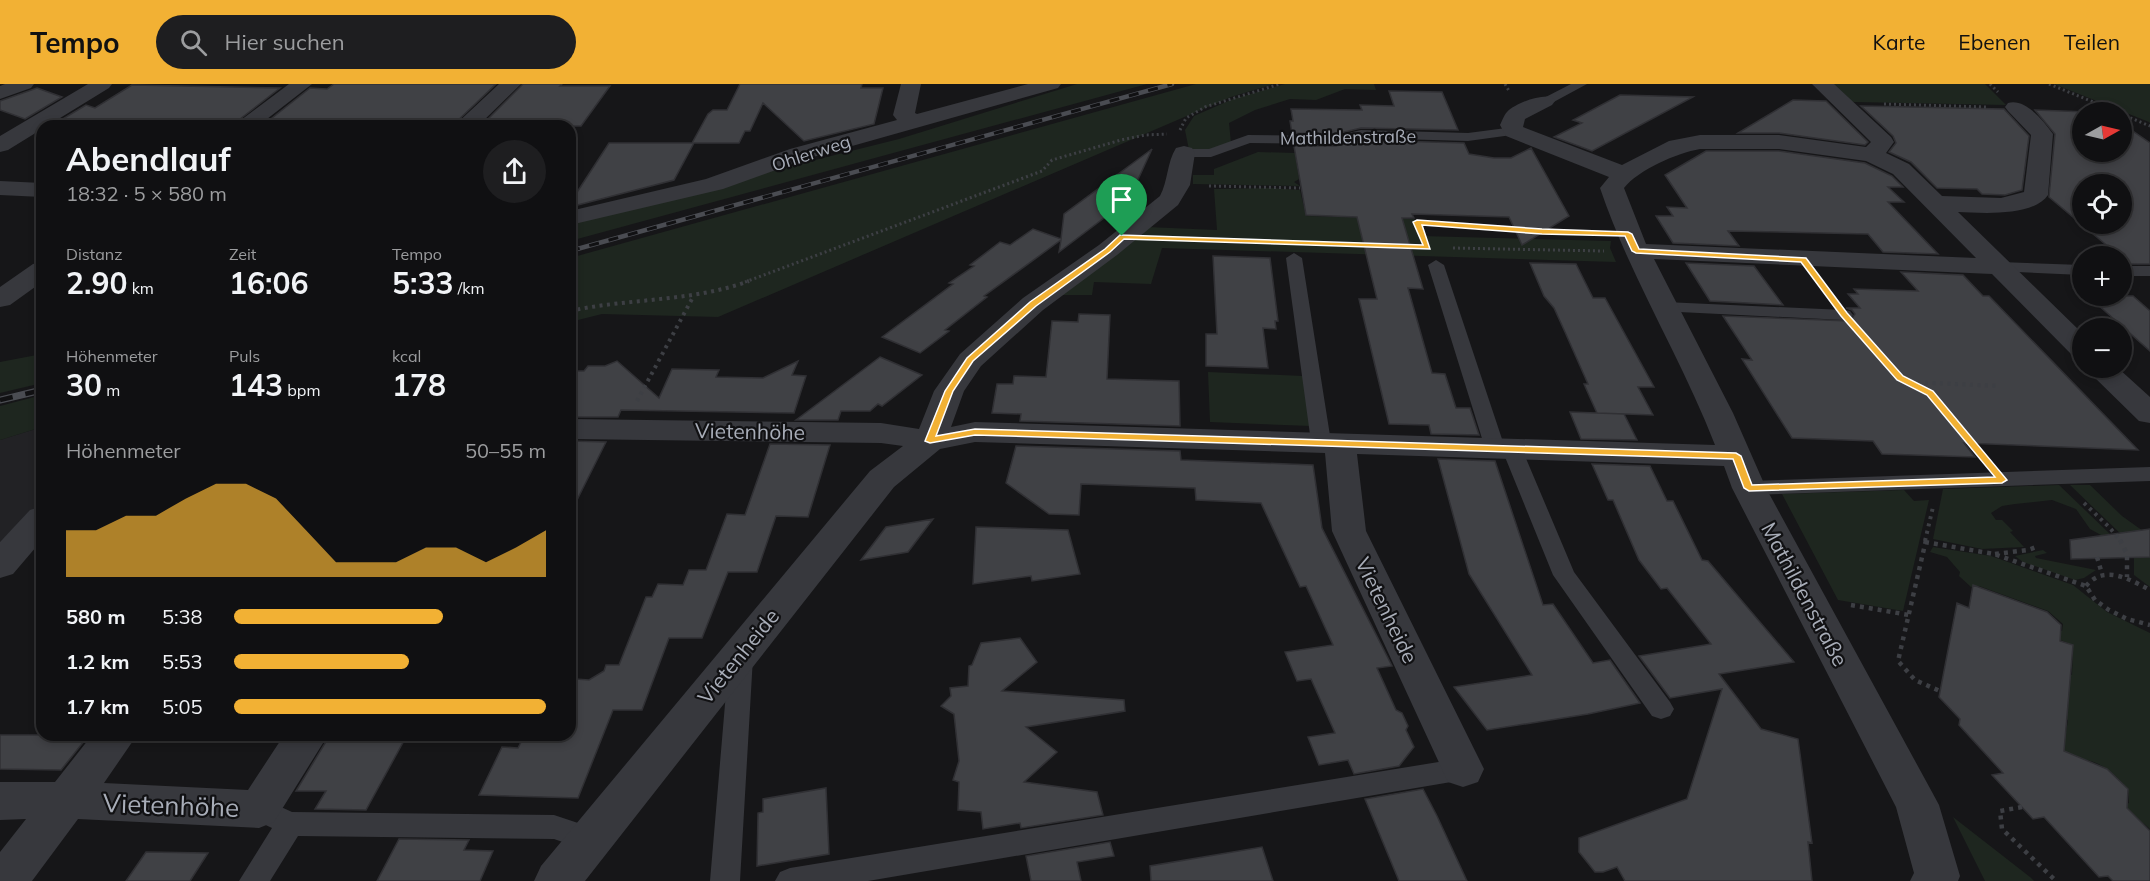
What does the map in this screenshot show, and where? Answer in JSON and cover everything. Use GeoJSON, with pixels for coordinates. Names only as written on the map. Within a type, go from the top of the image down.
{"type":"FeatureCollection","features":[{"type":"Feature","properties":{"kind":"street"},"geometry":{"type":"LineString","coordinates":[[0,93],[24,84]]}},
{"type":"Feature","properties":{"kind":"street"},"geometry":{"type":"LineString","coordinates":[[43,120],[102,84]]}},
{"type":"Feature","properties":{"kind":"street"},"geometry":{"type":"LineString","coordinates":[[252,120],[302,84]]}},
{"type":"Feature","properties":{"kind":"street"},"geometry":{"type":"LineString","coordinates":[[472,120],[511,84]]}},
{"type":"Feature","properties":{"kind":"street"},"geometry":{"type":"LineString","coordinates":[[911,84],[904,115],[915,123]]}},
{"type":"Feature","properties":{"kind":"street","name":"Ohlerweg"},"geometry":{"type":"LineString","coordinates":[[576,216],[726,179],[772,166],[798,154],[1051,84]]}},
{"type":"Feature","properties":{"kind":"street"},"geometry":{"type":"LineString","coordinates":[[1822,84],[1883,142],[1872,155]]}},
{"type":"Feature","properties":{"kind":"street"},"geometry":{"type":"LineString","coordinates":[[1545,101],[1516,115],[1511,125],[1514,131],[1623,174],[1677,146],[1700,142],[1779,142],[1872,155],[1901,169],[2072,339]]}},
{"type":"Feature","properties":{"kind":"street"},"geometry":{"type":"LineString","coordinates":[[1934,203],[2003,205],[2028,201],[2036,195],[2042,134],[2015,107]]}},
{"type":"Feature","properties":{"kind":"street"},"geometry":{"type":"LineString","coordinates":[[0,146],[36,124]]}},
{"type":"Feature","properties":{"kind":"street"},"geometry":{"type":"LineString","coordinates":[[930,441],[949,391],[970,360],[1033,304],[1108,250],[1122,236],[1170,200],[1178,185],[1182,143]]}},
{"type":"Feature","properties":{"kind":"street","name":"Mathildenstraße"},"geometry":{"type":"LineString","coordinates":[[1623,174],[1612,189],[1632,242],[1736,456],[1749,488],[1917,805],[1937,876],[1933,881]]}},
{"type":"Feature","properties":{"kind":"street"},"geometry":{"type":"LineString","coordinates":[[0,188],[36,190]]}},
{"type":"Feature","properties":{"kind":"street"},"geometry":{"type":"LineString","coordinates":[[1632,242],[2000,267]]}},
{"type":"Feature","properties":{"kind":"street"},"geometry":{"type":"LineString","coordinates":[[0,299],[36,274]]}},
{"type":"Feature","properties":{"kind":"street"},"geometry":{"type":"LineString","coordinates":[[2112,378],[2150,414]]}},
{"type":"Feature","properties":{"kind":"street","name":"Vietenhöhe"},"geometry":{"type":"LineString","coordinates":[[576,429],[881,433],[930,441]]}},
{"type":"Feature","properties":{"kind":"street","name":"Vietenheide"},"geometry":{"type":"LineString","coordinates":[[556,881],[882,479],[930,441],[975,432],[1736,456]]}},
{"type":"Feature","properties":{"kind":"street","name":"Vietenheide"},"geometry":{"type":"LineString","coordinates":[[1331,442],[1349,531],[1463,769]]}},
{"type":"Feature","properties":{"kind":"street"},"geometry":{"type":"LineString","coordinates":[[0,565],[36,525]]}},
{"type":"Feature","properties":{"kind":"street"},"geometry":{"type":"LineString","coordinates":[[0,584],[36,551]]}},
{"type":"Feature","properties":{"kind":"street","name":"Vietenhöhe"},"geometry":{"type":"LineString","coordinates":[[4,881],[112,741]]}},
{"type":"Feature","properties":{"kind":"street","name":"Vietenhöhe"},"geometry":{"type":"LineString","coordinates":[[0,801],[68,800],[274,816],[305,741]]}},
{"type":"Feature","properties":{"kind":"lane"},"geometry":{"type":"LineString","coordinates":[[1545,101],[1581,84]]}},
{"type":"Feature","properties":{"kind":"lane","name":"Mathildenstraße"},"geometry":{"type":"LineString","coordinates":[[1182,143],[1210,153],[1248,139],[1336,140],[1361,134],[1468,137],[1514,131]]}},
{"type":"Feature","properties":{"kind":"lane","name":"Vietenheide"},"geometry":{"type":"LineString","coordinates":[[1299,251],[1331,442]]}},
{"type":"Feature","properties":{"kind":"lane"},"geometry":{"type":"LineString","coordinates":[[1436,264],[1504,448],[1564,575],[1661,709]]}},
{"type":"Feature","properties":{"kind":"lane"},"geometry":{"type":"LineString","coordinates":[[2000,267],[2072,270]]}},
{"type":"Feature","properties":{"kind":"lane"},"geometry":{"type":"LineString","coordinates":[[2132,271],[2150,271]]}},
{"type":"Feature","properties":{"kind":"lane"},"geometry":{"type":"LineString","coordinates":[[1665,307],[1844,315]]}},
{"type":"Feature","properties":{"kind":"lane"},"geometry":{"type":"LineString","coordinates":[[1749,488],[2150,474]]}},
{"type":"Feature","properties":{"kind":"lane"},"geometry":{"type":"LineString","coordinates":[[725,881],[742,652]]}},
{"type":"Feature","properties":{"kind":"lane"},"geometry":{"type":"LineString","coordinates":[[790,881],[1463,769]]}},
{"type":"Feature","properties":{"kind":"lane"},"geometry":{"type":"LineString","coordinates":[[254,881],[274,816],[554,827],[589,839]]}},
{"type":"Feature","properties":{"kind":"path"},"geometry":{"type":"LineString","coordinates":[[576,310],[694,296],[724,290],[1042,171],[1052,160],[1145,135],[1182,143],[1186,118],[1205,107],[1280,84]]}},
{"type":"Feature","properties":{"kind":"path"},"geometry":{"type":"LineString","coordinates":[[2049,84],[2093,102]]}},
{"type":"Feature","properties":{"kind":"path"},"geometry":{"type":"LineString","coordinates":[[1842,103],[2015,107]]}},
{"type":"Feature","properties":{"kind":"path"},"geometry":{"type":"LineString","coordinates":[[2132,118],[2150,126]]}},
{"type":"Feature","properties":{"kind":"path"},"geometry":{"type":"LineString","coordinates":[[1178,185],[1300,188]]}},
{"type":"Feature","properties":{"kind":"path"},"geometry":{"type":"LineString","coordinates":[[1436,264],[1417,222],[1542,231],[1632,242]]}},
{"type":"Feature","properties":{"kind":"path"},"geometry":{"type":"LineString","coordinates":[[1122,236],[1282,243]]}},
{"type":"Feature","properties":{"kind":"path"},"geometry":{"type":"LineString","coordinates":[[1299,251],[1632,242]]}},
{"type":"Feature","properties":{"kind":"path"},"geometry":{"type":"LineString","coordinates":[[621,429],[694,296]]}},
{"type":"Feature","properties":{"kind":"path"},"geometry":{"type":"LineString","coordinates":[[1844,315],[1900,378],[1930,393],[2002,480]]}},
{"type":"Feature","properties":{"kind":"path"},"geometry":{"type":"LineString","coordinates":[[1907,382],[1999,386]]}},
{"type":"Feature","properties":{"kind":"path"},"geometry":{"type":"LineString","coordinates":[[2058,478],[2123,543],[2129,556],[2127,577]]}},
{"type":"Feature","properties":{"kind":"path"},"geometry":{"type":"LineString","coordinates":[[1918,482],[1934,500],[1898,661],[1915,681],[1940,691]]}},
{"type":"Feature","properties":{"kind":"path"},"geometry":{"type":"LineString","coordinates":[[1925,542],[1994,554],[2086,586],[2095,600],[2109,610],[2127,619],[2150,625]]}},
{"type":"Feature","properties":{"kind":"path"},"geometry":{"type":"LineString","coordinates":[[1994,554],[2028,550],[2039,546]]}},
{"type":"Feature","properties":{"kind":"path"},"geometry":{"type":"LineString","coordinates":[[2097,557],[2103,574]]}},
{"type":"Feature","properties":{"kind":"path"},"geometry":{"type":"LineString","coordinates":[[2086,586],[2089,580],[2103,574],[2127,577],[2150,590]]}},
{"type":"Feature","properties":{"kind":"path"},"geometry":{"type":"LineString","coordinates":[[1856,606],[1909,615]]}},
{"type":"Feature","properties":{"kind":"path"},"geometry":{"type":"LineString","coordinates":[[2022,807],[2000,811],[2002,829],[2056,881]]}},
{"type":"Feature","properties":{"kind":"shaded area"},"geometry":{"type":"Polygon","coordinates":[[[1077,84],[1147,84],[576,239],[576,220],[899,139],[1077,84]]]}},
{"type":"Feature","properties":{"kind":"shaded area"},"geometry":{"type":"Polygon","coordinates":[[[1196,84],[1274,84],[1231,97],[718,317],[602,314],[576,320],[576,256],[1196,84]]]}},
{"type":"Feature","properties":{"kind":"shaded area"},"geometry":{"type":"Polygon","coordinates":[[[1285,84],[1374,84],[1376,90],[1345,89],[1316,100],[1290,99],[1255,110],[1229,123],[1231,143],[1207,151],[1189,150],[1185,130],[1194,116],[1233,99],[1285,84]]]}},
{"type":"Feature","properties":{"kind":"shaded area"},"geometry":{"type":"Polygon","coordinates":[[[1831,84],[1985,84],[2006,105],[1854,102],[1847,100],[1831,84]]]}},
{"type":"Feature","properties":{"kind":"shaded area"},"geometry":{"type":"Polygon","coordinates":[[[2054,84],[2150,84],[2150,123],[2132,115],[2132,102],[2099,102],[2054,84]]]}},
{"type":"Feature","properties":{"kind":"shaded area"},"geometry":{"type":"Polygon","coordinates":[[[1258,152],[1295,153],[1299,179],[1294,182],[1300,186],[1193,184],[1193,175],[1214,175],[1214,169],[1258,152]]]}},
{"type":"Feature","properties":{"kind":"shaded area"},"geometry":{"type":"Polygon","coordinates":[[[1214,189],[1300,190],[1306,216],[1414,219],[1421,236],[1611,241],[1610,248],[1616,262],[1162,248],[1151,284],[1094,282],[1092,295],[1058,295],[1147,227],[1217,230],[1214,189]]]}},
{"type":"Feature","properties":{"kind":"shaded area"},"geometry":{"type":"Polygon","coordinates":[[[36,355],[36,384],[0,393],[0,362],[36,355]]]}},
{"type":"Feature","properties":{"kind":"shaded area"},"geometry":{"type":"Polygon","coordinates":[[[1208,372],[1303,376],[1311,426],[1210,422],[1208,372]]]}},
{"type":"Feature","properties":{"kind":"shaded area"},"geometry":{"type":"Polygon","coordinates":[[[36,397],[36,429],[0,440],[0,406],[36,397]]]}},
{"type":"Feature","properties":{"kind":"shaded area"},"geometry":{"type":"Polygon","coordinates":[[[36,429],[36,507],[0,542],[0,440],[36,429]]]}},
{"type":"Feature","properties":{"kind":"shaded area"},"geometry":{"type":"Polygon","coordinates":[[[2059,485],[2111,535],[2110,540],[2090,529],[2076,509],[2052,500],[2002,506],[1991,513],[1996,520],[2002,520],[2013,531],[2010,532],[2024,547],[1982,549],[1933,539],[1943,489],[2059,485]]]}},
{"type":"Feature","properties":{"kind":"shaded area"},"geometry":{"type":"Polygon","coordinates":[[[2070,485],[2090,485],[2122,516],[2150,536],[2150,587],[2134,575],[2134,558],[2124,537],[2070,485]]]}},
{"type":"Feature","properties":{"kind":"shaded area"},"geometry":{"type":"Polygon","coordinates":[[[1904,490],[1914,501],[1929,500],[1903,611],[1838,600],[1782,494],[1904,490]]]}},
{"type":"Feature","properties":{"kind":"shaded area"},"geometry":{"type":"Polygon","coordinates":[[[1933,547],[1991,556],[2073,585],[2107,612],[2150,633],[2150,829],[2117,805],[2129,803],[2128,789],[2116,777],[2097,763],[2082,759],[2073,760],[2063,750],[2068,720],[2045,711],[2049,668],[2072,675],[2073,645],[2053,637],[2053,631],[2062,631],[2063,624],[2048,611],[1979,586],[1971,587],[1959,576],[1960,572],[1947,557],[1930,552],[1933,547]]]}},
{"type":"Feature","properties":{"kind":"shaded area"},"geometry":{"type":"Polygon","coordinates":[[[2043,550],[2047,553],[2035,556],[2036,558],[2096,570],[2084,578],[2075,580],[2023,562],[2015,556],[2043,550]]]}},
{"type":"Feature","properties":{"kind":"shaded area"},"geometry":{"type":"Polygon","coordinates":[[[1953,817],[2030,877],[2034,881],[1985,881],[1953,817]]]}},
{"type":"Feature","properties":{"kind":"building"},"geometry":{"type":"Polygon","coordinates":[[[334,84],[496,84],[458,120],[270,120],[310,88],[327,89],[334,84]]]}},
{"type":"Feature","properties":{"kind":"building"},"geometry":{"type":"Polygon","coordinates":[[[523,84],[610,86],[581,126],[576,126],[576,120],[487,120],[523,84]]]}},
{"type":"Feature","properties":{"kind":"building"},"geometry":{"type":"Polygon","coordinates":[[[740,84],[862,84],[861,88],[883,88],[874,124],[804,141],[763,103],[750,131],[745,131],[739,143],[694,143],[674,180],[576,205],[576,194],[609,143],[692,143],[708,114],[713,110],[727,110],[740,84]]]}},
{"type":"Feature","properties":{"kind":"building"},"geometry":{"type":"Polygon","coordinates":[[[132,85],[280,88],[239,120],[61,120],[86,105],[95,108],[132,85]]]}},
{"type":"Feature","properties":{"kind":"building"},"geometry":{"type":"Polygon","coordinates":[[[37,88],[62,97],[25,119],[0,110],[0,101],[37,88]]]}},
{"type":"Feature","properties":{"kind":"building"},"geometry":{"type":"Polygon","coordinates":[[[1389,91],[1442,92],[1458,130],[1361,128],[1336,134],[1292,133],[1291,109],[1362,110],[1360,105],[1394,106],[1389,91]]]}},
{"type":"Feature","properties":{"kind":"building"},"geometry":{"type":"Polygon","coordinates":[[[1620,95],[1693,97],[1592,151],[1554,137],[1582,123],[1573,120],[1620,95]]]}},
{"type":"Feature","properties":{"kind":"building"},"geometry":{"type":"Polygon","coordinates":[[[1793,100],[1826,101],[1868,142],[1865,145],[1779,133],[1738,133],[1793,100]]]}},
{"type":"Feature","properties":{"kind":"building"},"geometry":{"type":"Polygon","coordinates":[[[1861,106],[2004,109],[2029,136],[2022,190],[2005,195],[1982,194],[1977,189],[1937,188],[1911,162],[1889,152],[1896,143],[1893,136],[1861,106]]]}},
{"type":"Feature","properties":{"kind":"building"},"geometry":{"type":"Polygon","coordinates":[[[2035,110],[2072,111],[2072,162],[2132,162],[2132,131],[2150,143],[2150,264],[2132,264],[2132,246],[2108,246],[2093,234],[2132,234],[2132,174],[2072,174],[2072,216],[2049,197],[2055,134],[2035,110]]]}},
{"type":"Feature","properties":{"kind":"building"},"geometry":{"type":"Polygon","coordinates":[[[1361,140],[1464,143],[1469,154],[1494,158],[1511,158],[1531,148],[1569,216],[1522,245],[1509,217],[1412,214],[1414,218],[1402,218],[1423,289],[1408,288],[1432,373],[1445,374],[1456,408],[1470,408],[1479,435],[1431,434],[1429,425],[1389,424],[1359,299],[1377,299],[1357,217],[1306,215],[1294,146],[1336,146],[1361,140]]]}},
{"type":"Feature","properties":{"kind":"building"},"geometry":{"type":"Polygon","coordinates":[[[1152,149],[1129,199],[1059,252],[1061,240],[984,296],[987,297],[920,353],[882,337],[953,284],[949,283],[974,266],[970,265],[1000,242],[1010,245],[1033,229],[1061,239],[1064,214],[1152,149]]]}},
{"type":"Feature","properties":{"kind":"building"},"geometry":{"type":"Polygon","coordinates":[[[1706,151],[1779,151],[1865,163],[1892,176],[1903,187],[1888,187],[1904,202],[1888,202],[1938,254],[1883,252],[1868,234],[1728,231],[1739,246],[1673,243],[1656,216],[1673,216],[1667,207],[1687,208],[1665,175],[1706,151]]]}},
{"type":"Feature","properties":{"kind":"building"},"geometry":{"type":"Polygon","coordinates":[[[1213,256],[1270,258],[1278,321],[1275,321],[1276,329],[1263,328],[1268,368],[1206,366],[1206,334],[1217,334],[1213,256]]]}},
{"type":"Feature","properties":{"kind":"building"},"geometry":{"type":"Polygon","coordinates":[[[1530,263],[1576,264],[1593,298],[1605,298],[1654,387],[1638,387],[1653,415],[1597,413],[1584,384],[1588,384],[1565,332],[1554,308],[1544,296],[1530,263]]]}},
{"type":"Feature","properties":{"kind":"building"},"geometry":{"type":"Polygon","coordinates":[[[1686,263],[1754,266],[1783,305],[1710,301],[1686,263]]]}},
{"type":"Feature","properties":{"kind":"building"},"geometry":{"type":"Polygon","coordinates":[[[1901,272],[1963,275],[1983,296],[1989,296],[2138,450],[1964,443],[1975,457],[1882,454],[1873,441],[1792,438],[1742,359],[1752,360],[1723,316],[1850,321],[1855,314],[1846,308],[1860,308],[1848,294],[1858,294],[1854,289],[1918,291],[1901,272]]]}},
{"type":"Feature","properties":{"kind":"building"},"geometry":{"type":"Polygon","coordinates":[[[2133,296],[2150,311],[2150,351],[2132,335],[2132,318],[2113,318],[2099,306],[2132,306],[2133,296]]]}},
{"type":"Feature","properties":{"kind":"building"},"geometry":{"type":"Polygon","coordinates":[[[1079,314],[1110,315],[1107,379],[1179,381],[1180,426],[1020,421],[1021,414],[992,413],[997,384],[1013,384],[1014,376],[1046,377],[1052,321],[1078,322],[1079,314]]]}},
{"type":"Feature","properties":{"kind":"building"},"geometry":{"type":"Polygon","coordinates":[[[880,357],[922,375],[882,406],[878,404],[870,411],[841,411],[838,420],[796,420],[880,357]]]}},
{"type":"Feature","properties":{"kind":"building"},"geometry":{"type":"Polygon","coordinates":[[[617,361],[659,398],[672,369],[719,370],[716,377],[763,378],[798,361],[792,375],[806,376],[794,413],[621,410],[618,417],[576,417],[576,371],[584,371],[588,366],[605,366],[617,361]]]}},
{"type":"Feature","properties":{"kind":"building"},"geometry":{"type":"Polygon","coordinates":[[[1570,412],[1624,414],[1637,440],[1581,439],[1570,412]]]}},
{"type":"Feature","properties":{"kind":"building"},"geometry":{"type":"Polygon","coordinates":[[[576,441],[606,442],[576,502],[576,441]]]}},
{"type":"Feature","properties":{"kind":"building"},"geometry":{"type":"Polygon","coordinates":[[[770,444],[830,445],[808,517],[776,516],[757,572],[728,572],[702,638],[669,638],[642,710],[613,710],[578,798],[479,795],[502,747],[518,748],[522,741],[576,741],[576,679],[589,680],[604,671],[606,665],[619,665],[646,597],[652,597],[658,584],[683,585],[689,570],[706,570],[727,514],[745,515],[770,444]]]}},
{"type":"Feature","properties":{"kind":"building"},"geometry":{"type":"Polygon","coordinates":[[[1016,446],[1180,451],[1181,460],[1313,465],[1322,528],[1392,666],[1377,668],[1396,710],[1402,713],[1408,726],[1406,730],[1414,747],[1399,766],[1354,774],[1348,760],[1319,765],[1308,737],[1335,733],[1311,679],[1297,681],[1285,652],[1333,645],[1306,586],[1300,587],[1261,503],[1196,500],[1195,488],[1081,484],[1079,515],[1049,514],[1006,483],[1016,446]]]}},
{"type":"Feature","properties":{"kind":"building"},"geometry":{"type":"Polygon","coordinates":[[[1438,459],[1495,461],[1543,605],[1553,604],[1593,663],[1610,660],[1640,703],[1487,730],[1454,687],[1532,675],[1469,574],[1438,459]]]}},
{"type":"Feature","properties":{"kind":"building"},"geometry":{"type":"Polygon","coordinates":[[[1592,464],[1650,466],[1667,501],[1673,501],[1702,560],[1708,561],[1794,662],[1719,674],[1761,729],[1798,739],[1812,843],[1808,842],[1812,881],[1625,881],[1617,867],[1595,872],[1579,852],[1579,838],[1687,799],[1722,689],[1670,698],[1639,656],[1711,644],[1667,588],[1661,589],[1639,560],[1613,500],[1608,500],[1592,464]]]}},
{"type":"Feature","properties":{"kind":"building"},"geometry":{"type":"Polygon","coordinates":[[[933,519],[908,552],[861,560],[886,527],[933,519]]]}},
{"type":"Feature","properties":{"kind":"building"},"geometry":{"type":"Polygon","coordinates":[[[976,527],[1068,530],[1080,574],[1032,581],[1031,576],[973,584],[976,527]]]}},
{"type":"Feature","properties":{"kind":"building"},"geometry":{"type":"Polygon","coordinates":[[[2150,529],[2150,557],[2071,559],[2070,540],[2150,529]]]}},
{"type":"Feature","properties":{"kind":"building"},"geometry":{"type":"Polygon","coordinates":[[[1973,585],[2047,612],[2061,625],[2060,641],[2073,645],[2064,751],[2107,769],[2128,789],[2127,808],[2150,831],[2150,881],[2113,881],[2108,876],[2099,877],[2044,817],[2033,819],[1992,775],[2003,773],[1959,725],[1960,719],[1939,697],[1957,603],[1969,608],[1973,585]]]}},
{"type":"Feature","properties":{"kind":"building"},"geometry":{"type":"Polygon","coordinates":[[[1020,638],[1037,662],[1002,691],[1124,700],[1125,711],[1026,727],[1057,752],[1024,782],[1097,792],[1103,815],[1021,828],[1020,823],[983,829],[981,812],[958,810],[959,782],[953,780],[959,761],[954,714],[941,706],[951,696],[950,688],[968,686],[969,666],[972,665],[981,643],[1020,638]]]}},
{"type":"Feature","properties":{"kind":"building"},"geometry":{"type":"Polygon","coordinates":[[[0,735],[36,735],[36,741],[84,741],[61,770],[0,769],[0,735]]]}},
{"type":"Feature","properties":{"kind":"building"},"geometry":{"type":"Polygon","coordinates":[[[326,741],[404,741],[366,810],[315,809],[326,791],[296,791],[326,741]]]}},
{"type":"Feature","properties":{"kind":"building"},"geometry":{"type":"Polygon","coordinates":[[[826,788],[829,854],[757,866],[758,813],[763,812],[763,799],[826,788]]]}},
{"type":"Feature","properties":{"kind":"building"},"geometry":{"type":"Polygon","coordinates":[[[1423,789],[1467,881],[1399,881],[1365,799],[1423,789]]]}},
{"type":"Feature","properties":{"kind":"building"},"geometry":{"type":"Polygon","coordinates":[[[399,839],[469,840],[464,850],[493,851],[480,881],[377,881],[399,839]]]}},
{"type":"Feature","properties":{"kind":"building"},"geometry":{"type":"Polygon","coordinates":[[[1110,842],[1114,856],[1077,862],[1081,881],[1031,881],[1026,856],[1110,842]]]}},
{"type":"Feature","properties":{"kind":"building"},"geometry":{"type":"Polygon","coordinates":[[[1262,847],[1273,881],[1151,881],[1150,866],[1262,847]]]}},
{"type":"Feature","properties":{"kind":"building"},"geometry":{"type":"Polygon","coordinates":[[[146,852],[208,853],[190,881],[126,881],[146,852]]]}},
{"type":"Feature","properties":{"kind":"railway"},"geometry":{"type":"LineString","coordinates":[[576,249],[1172,84]]}},
{"type":"Feature","properties":{"kind":"railway"},"geometry":{"type":"LineString","coordinates":[[0,400],[36,391]]}},
{"type":"Feature","properties":{"kind":"route"},"geometry":{"type":"LineString","coordinates":[[1417,222],[1542,231],[1628,234],[1636,251],[1804,260],[1844,315],[1900,378],[1930,393],[2002,480],[1749,488],[1736,456],[975,432],[930,441],[949,391],[970,360],[1033,304],[1108,250],[1122,236],[1293,244],[1427,247],[1417,222]]}}]}
